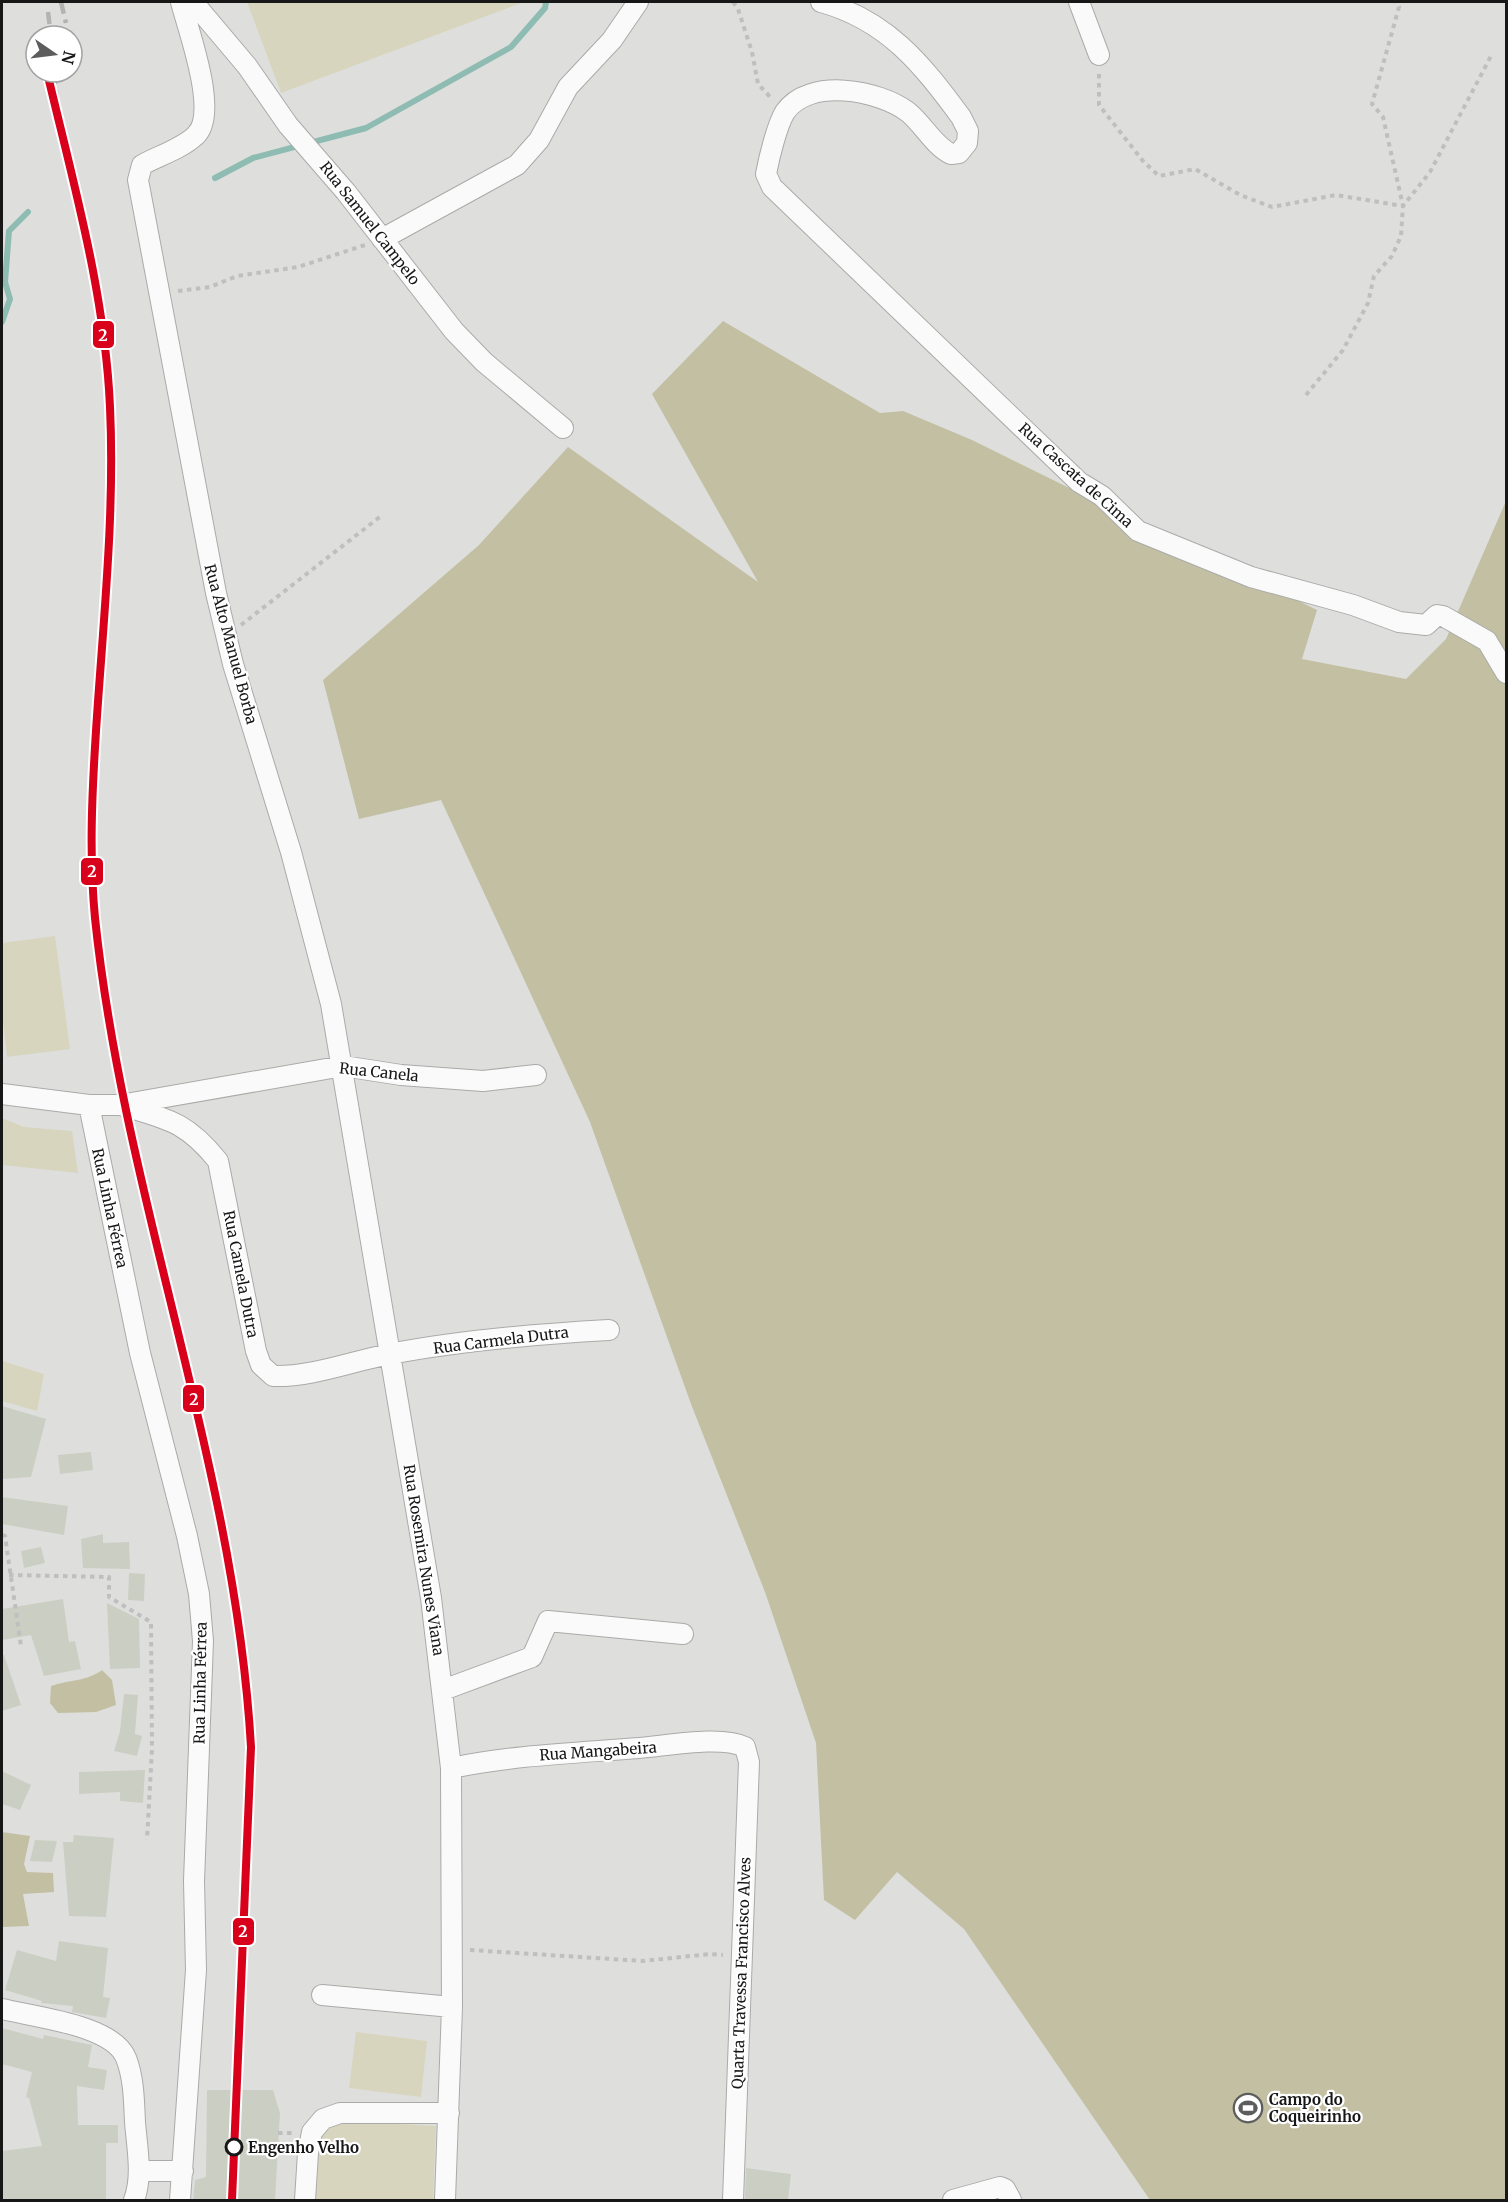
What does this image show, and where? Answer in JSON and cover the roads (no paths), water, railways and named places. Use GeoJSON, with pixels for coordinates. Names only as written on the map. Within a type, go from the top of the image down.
{"type":"FeatureCollection","features":[{"type":"Feature","properties":{"kind":"street","name":"Rua Alto Manuel Borba"},"geometry":{"type":"LineString","coordinates":[[181,2],[204,91],[206,115],[196,136],[142,165],[138,180],[197,502],[227,637],[305,904],[331,1004],[352,1117]]}},
{"type":"Feature","properties":{"kind":"street","name":"Rua Samuel Campelo"},"geometry":{"type":"LineString","coordinates":[[193,2],[247,66],[288,125],[315,155],[454,331],[484,362],[563,428]]}},
{"type":"Feature","properties":{"kind":"street"},"geometry":{"type":"LineString","coordinates":[[382,239],[517,165],[539,140],[568,87],[612,40],[638,2]]}},
{"type":"Feature","properties":{"kind":"street","name":"Rua Cascata de Cima"},"geometry":{"type":"LineString","coordinates":[[821,2],[850,11],[884,30],[944,94],[968,131],[967,143],[959,153],[951,154],[907,111],[892,103],[859,93],[837,90],[813,93],[797,100],[785,113],[766,174],[772,187],[1079,482],[1102,496],[1138,531],[1251,577],[1353,605],[1399,622],[1426,625],[1437,615],[1443,616],[1487,641],[1506,673]]}},
{"type":"Feature","properties":{"kind":"street"},"geometry":{"type":"LineString","coordinates":[[1079,2],[1098,55]]}},
{"type":"Feature","properties":{"kind":"street","name":"Rua Canela"},"geometry":{"type":"LineString","coordinates":[[120,1105],[343,1066],[401,1075],[483,1081],[536,1075]]}},
{"type":"Feature","properties":{"kind":"street"},"geometry":{"type":"LineString","coordinates":[[2,1094],[89,1105],[120,1105]]}},
{"type":"Feature","properties":{"kind":"street","name":"Rua Linha Férrea"},"geometry":{"type":"LineString","coordinates":[[89,1105],[140,1353],[199,1594],[203,1641],[194,1881],[196,1970],[180,2200]]}},
{"type":"Feature","properties":{"kind":"street","name":"Rua Camela Dutra"},"geometry":{"type":"LineString","coordinates":[[120,1105],[173,1121],[200,1138],[218,1161],[256,1351],[267,1371],[273,1376],[295,1375],[392,1354]]}},
{"type":"Feature","properties":{"kind":"street","name":"Rua Rosemira Nunes Viana"},"geometry":{"type":"LineString","coordinates":[[352,1117],[392,1354],[443,1690],[451,1768],[452,2007],[445,2200]]}},
{"type":"Feature","properties":{"kind":"street","name":"Rua Carmela Dutra"},"geometry":{"type":"LineString","coordinates":[[392,1354],[561,1332],[609,1330]]}},
{"type":"Feature","properties":{"kind":"street"},"geometry":{"type":"LineString","coordinates":[[443,1690],[532,1657],[548,1621],[683,1634]]}},
{"type":"Feature","properties":{"kind":"street","name":"Rua Mangabeira"},"geometry":{"type":"LineString","coordinates":[[451,1768],[510,1757],[567,1752],[717,1743],[745,1747]]}},
{"type":"Feature","properties":{"kind":"street","name":"Quarta Travessa Francisco Alves"},"geometry":{"type":"LineString","coordinates":[[733,2200],[749,1762],[745,1747]]}},
{"type":"Feature","properties":{"kind":"street"},"geometry":{"type":"LineString","coordinates":[[322,1995],[452,2007]]}},
{"type":"Feature","properties":{"kind":"street"},"geometry":{"type":"LineString","coordinates":[[2,2009],[99,2033],[118,2045],[126,2057],[130,2073],[139,2171],[134,2200]]}},
{"type":"Feature","properties":{"kind":"street"},"geometry":{"type":"LineString","coordinates":[[305,2200],[308,2153],[312,2132],[323,2119],[340,2113],[448,2113]]}},
{"type":"Feature","properties":{"kind":"street"},"geometry":{"type":"LineString","coordinates":[[139,2171],[183,2171]]}},
{"type":"Feature","properties":{"kind":"street"},"geometry":{"type":"LineString","coordinates":[[953,2200],[995,2187],[1008,2195]]}},
{"type":"Feature","properties":{"kind":"waterway"},"geometry":{"type":"LineString","coordinates":[[215,178],[253,158],[366,128],[511,47],[545,8],[546,2]]}},
{"type":"Feature","properties":{"kind":"waterway"},"geometry":{"type":"LineString","coordinates":[[2,322],[10,299],[5,282],[9,231],[28,212]]}},
{"type":"Feature","properties":{"kind":"railway"},"geometry":{"type":"LineString","coordinates":[[61,2],[66,23]]}},
{"type":"Feature","properties":{"kind":"railway"},"geometry":{"type":"LineString","coordinates":[[48,12],[50,24]]}},
{"type":"Feature","properties":{"kind":"railway"},"geometry":{"type":"LineString","coordinates":[[55,84],[59,122]]}},
{"type":"Feature","properties":{"kind":"place","name":"Campo do Coqueirinho"},"geometry":{"type":"Point","coordinates":[1248,2108]}},
{"type":"Feature","properties":{"kind":"place","name":"Engenho Velho"},"geometry":{"type":"Point","coordinates":[234,2147]}}]}
